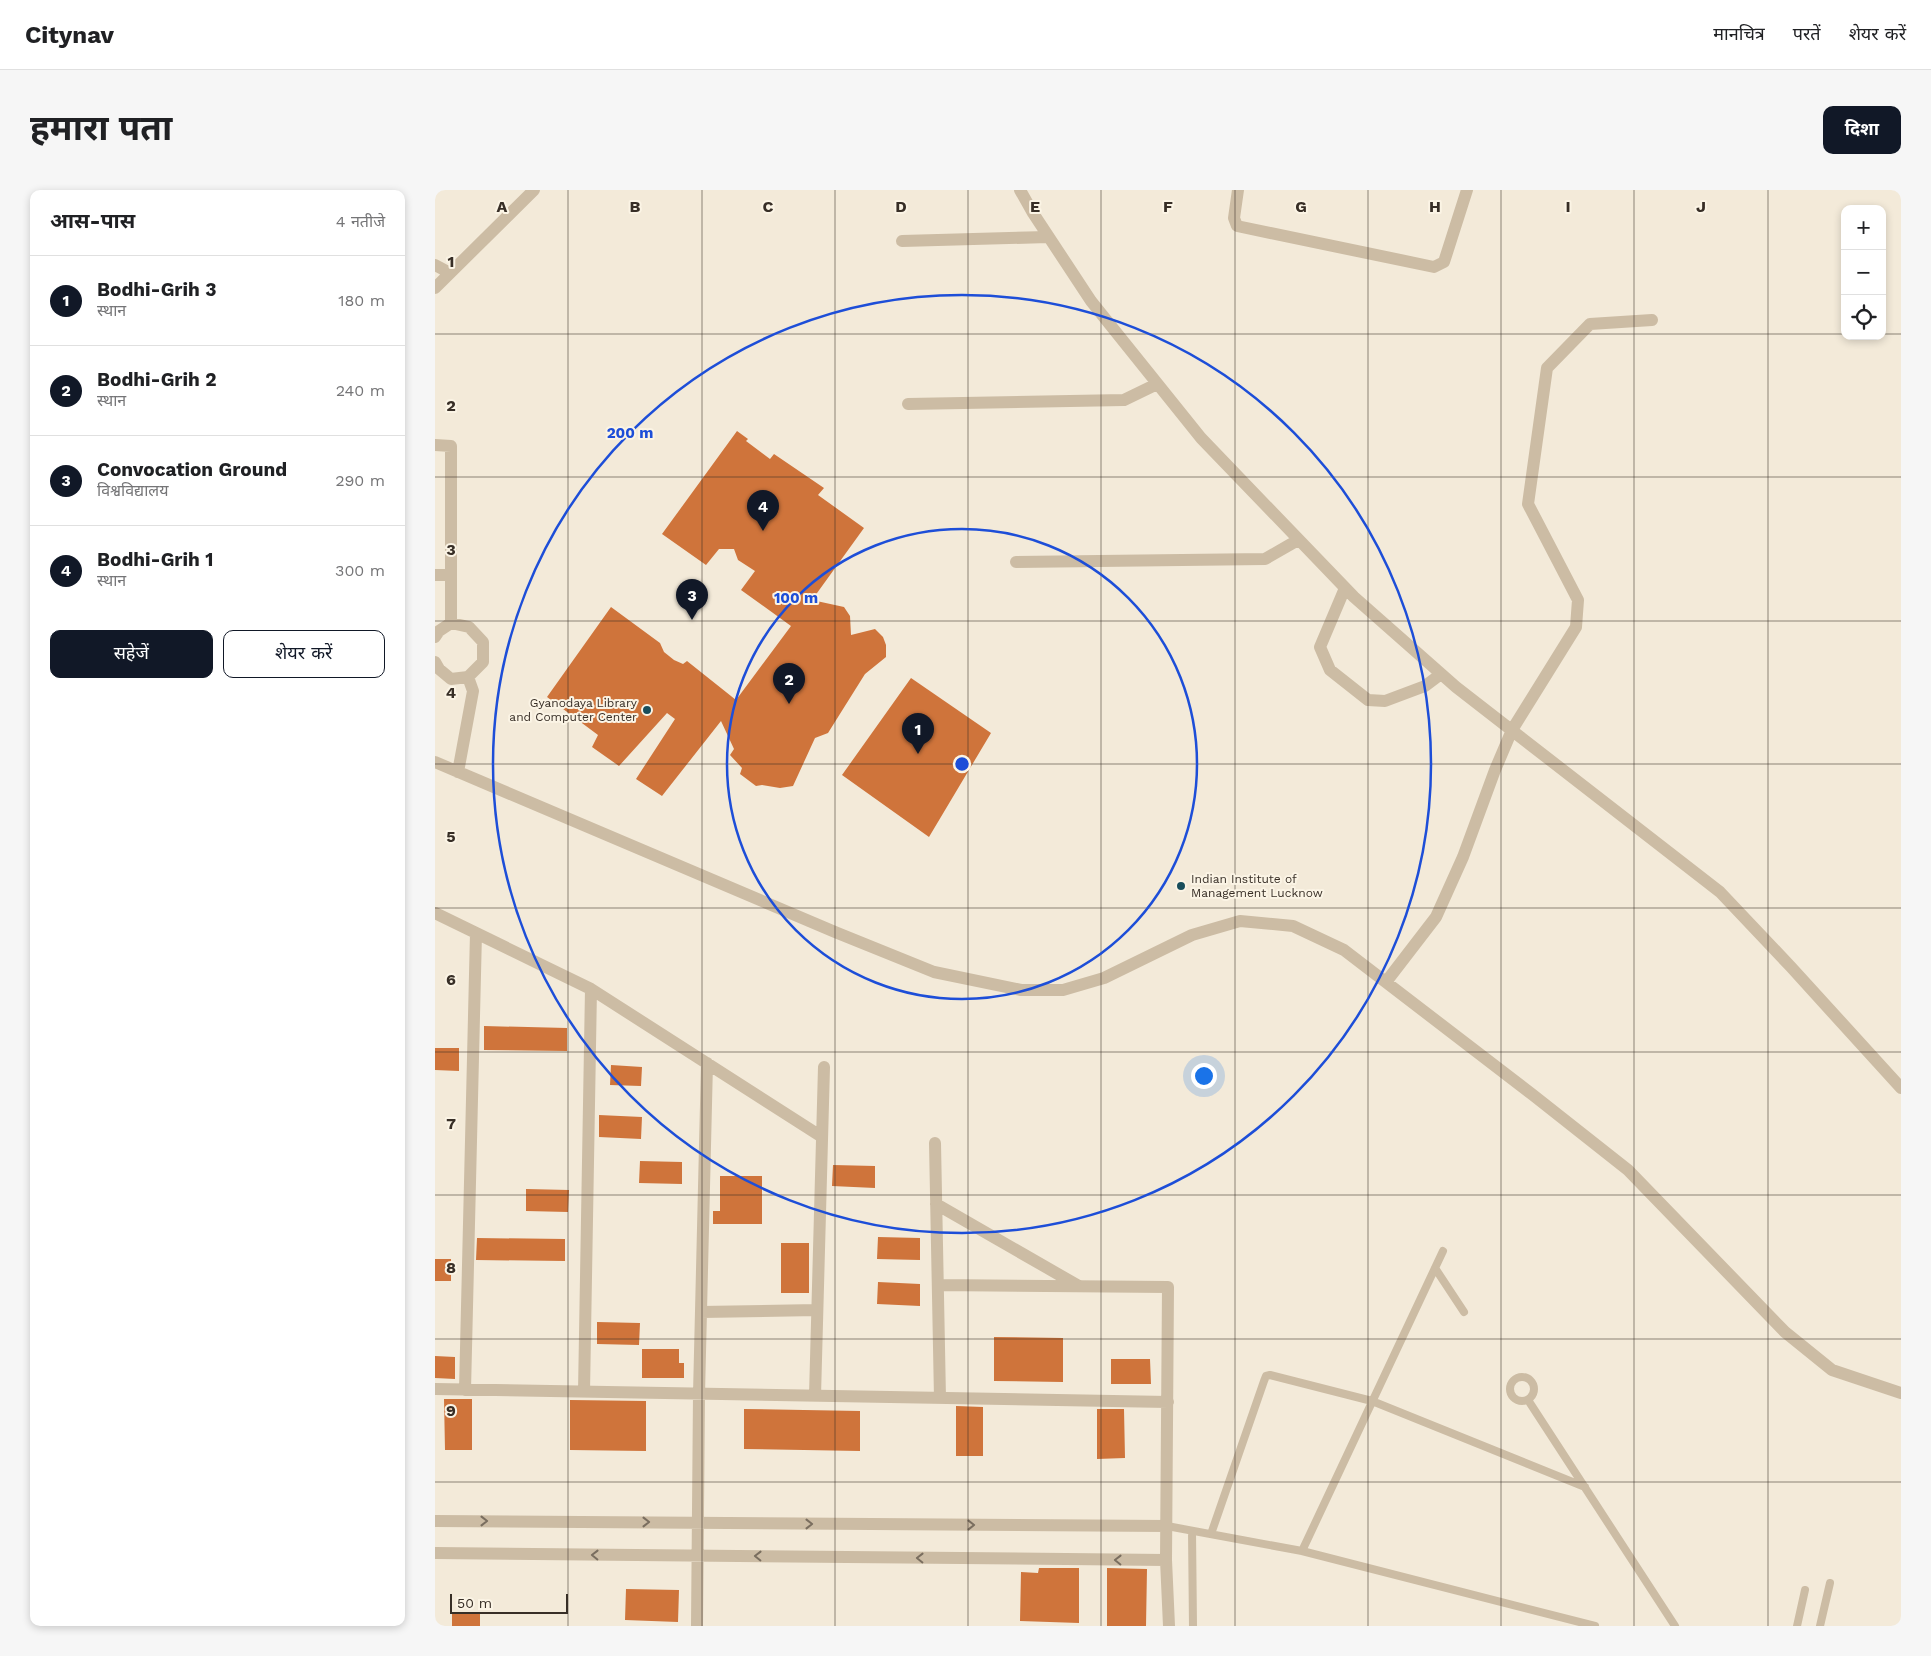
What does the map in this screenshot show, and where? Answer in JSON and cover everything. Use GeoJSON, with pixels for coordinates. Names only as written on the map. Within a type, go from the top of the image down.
{"type":"FeatureCollection","features":[{"type":"Feature","properties":{"kind":"street"},"geometry":{"type":"LineString","coordinates":[[435,288],[534,190]]}},
{"type":"Feature","properties":{"kind":"street"},"geometry":{"type":"LineString","coordinates":[[1020,190],[1048,237],[1091,301],[1201,438],[1345,588],[1441,674],[1719,892],[1791,967],[1901,1088]]}},
{"type":"Feature","properties":{"kind":"street"},"geometry":{"type":"LineString","coordinates":[[1237,190],[1234,218],[1237,226],[1435,267],[1444,262],[1467,190]]}},
{"type":"Feature","properties":{"kind":"street"},"geometry":{"type":"LineString","coordinates":[[902,241],[1048,237]]}},
{"type":"Feature","properties":{"kind":"street"},"geometry":{"type":"LineString","coordinates":[[435,265],[450,273]]}},
{"type":"Feature","properties":{"kind":"street"},"geometry":{"type":"LineString","coordinates":[[1386,982],[1436,917],[1463,857],[1512,730],[1576,627],[1578,600],[1529,504],[1547,368],[1590,324],[1652,320]]}},
{"type":"Feature","properties":{"kind":"street"},"geometry":{"type":"LineString","coordinates":[[908,404],[1124,400],[1157,384]]}},
{"type":"Feature","properties":{"kind":"street"},"geometry":{"type":"LineString","coordinates":[[435,445],[451,446],[451,623]]}},
{"type":"Feature","properties":{"kind":"street"},"geometry":{"type":"LineString","coordinates":[[1016,562],[1265,559],[1299,540]]}},
{"type":"Feature","properties":{"kind":"street"},"geometry":{"type":"LineString","coordinates":[[435,575],[451,575]]}},
{"type":"Feature","properties":{"kind":"street"},"geometry":{"type":"LineString","coordinates":[[1345,588],[1320,647],[1330,670],[1368,700],[1385,701],[1425,686],[1441,674]]}},
{"type":"Feature","properties":{"kind":"street"},"geometry":{"type":"LineString","coordinates":[[435,637],[439,631],[451,623],[469,626],[483,642],[483,662],[468,677],[451,679],[439,669],[435,662]]}},
{"type":"Feature","properties":{"kind":"street"},"geometry":{"type":"LineString","coordinates":[[458,772],[473,691],[468,677]]}},
{"type":"Feature","properties":{"kind":"street"},"geometry":{"type":"LineString","coordinates":[[435,762],[835,932],[935,972],[1021,990],[1063,990],[1104,978],[1192,935],[1240,921],[1293,926],[1344,950],[1628,1170],[1785,1332],[1832,1370],[1898,1390]]}},
{"type":"Feature","properties":{"kind":"street"},"geometry":{"type":"LineString","coordinates":[[435,913],[591,989],[822,1137]]}},
{"type":"Feature","properties":{"kind":"street"},"geometry":{"type":"LineString","coordinates":[[465,1390],[476,933]]}},
{"type":"Feature","properties":{"kind":"street"},"geometry":{"type":"LineString","coordinates":[[584,1392],[591,989]]}},
{"type":"Feature","properties":{"kind":"street"},"geometry":{"type":"LineString","coordinates":[[697,1626],[699,1394],[707,1063]]}},
{"type":"Feature","properties":{"kind":"street"},"geometry":{"type":"LineString","coordinates":[[815,1396],[824,1067]]}},
{"type":"Feature","properties":{"kind":"street"},"geometry":{"type":"LineString","coordinates":[[935,1143],[940,1398]]}},
{"type":"Feature","properties":{"kind":"street"},"geometry":{"type":"LineString","coordinates":[[936,1204],[1079,1286]]}},
{"type":"Feature","properties":{"kind":"street"},"geometry":{"type":"LineString","coordinates":[[938,1285],[1169,1287],[1166,1560],[1169,1626]]}},
{"type":"Feature","properties":{"kind":"street"},"geometry":{"type":"LineString","coordinates":[[701,1312],[817,1310]]}},
{"type":"Feature","properties":{"kind":"street"},"geometry":{"type":"LineString","coordinates":[[435,1390],[1168,1402]]}},
{"type":"Feature","properties":{"kind":"street"},"geometry":{"type":"LineString","coordinates":[[435,1521],[1167,1526]]}},
{"type":"Feature","properties":{"kind":"street"},"geometry":{"type":"LineString","coordinates":[[435,1554],[1166,1560]]}},
{"type":"Feature","properties":{"kind":"lane"},"geometry":{"type":"LineString","coordinates":[[1302,1551],[1443,1251]]}},
{"type":"Feature","properties":{"kind":"lane"},"geometry":{"type":"LineString","coordinates":[[1435,1268],[1464,1312]]}},
{"type":"Feature","properties":{"kind":"lane"},"geometry":{"type":"LineString","coordinates":[[1211,1534],[1266,1376],[1270,1375],[1372,1401],[1585,1487]]}},
{"type":"Feature","properties":{"kind":"lane"},"geometry":{"type":"LineString","coordinates":[[1529,1400],[1675,1626]]}},
{"type":"Feature","properties":{"kind":"lane"},"geometry":{"type":"LineString","coordinates":[[1167,1526],[1302,1551],[1595,1626]]}},
{"type":"Feature","properties":{"kind":"lane"},"geometry":{"type":"LineString","coordinates":[[1192,1531],[1193,1626]]}},
{"type":"Feature","properties":{"kind":"lane"},"geometry":{"type":"LineString","coordinates":[[1820,1626],[1830,1583]]}},
{"type":"Feature","properties":{"kind":"lane"},"geometry":{"type":"LineString","coordinates":[[1797,1626],[1805,1590]]}},
{"type":"Feature","properties":{"kind":"building"},"geometry":{"type":"Polygon","coordinates":[[[737,431],[748,439],[746,441],[770,459],[774,454],[824,488],[818,495],[864,528],[812,600],[844,607],[850,616],[851,635],[875,629],[883,637],[886,645],[886,657],[865,674],[828,733],[815,738],[793,786],[780,788],[756,786],[740,774],[742,768],[730,755],[734,749],[721,721],[662,796],[636,779],[675,719],[667,713],[619,766],[592,747],[598,735],[547,697],[611,607],[660,643],[664,652],[674,660],[683,664],[687,661],[736,700],[791,626],[741,590],[755,571],[738,560],[734,549],[719,549],[706,565],[662,534],[737,431]]]}},
{"type":"Feature","properties":{"kind":"building"},"geometry":{"type":"Polygon","coordinates":[[[911,678],[991,733],[929,837],[842,775],[911,678]]]}},
{"type":"Feature","properties":{"kind":"building"},"geometry":{"type":"Polygon","coordinates":[[[484,1026],[567,1028],[567,1051],[484,1050],[484,1026]]]}},
{"type":"Feature","properties":{"kind":"building"},"geometry":{"type":"Polygon","coordinates":[[[435,1048],[459,1048],[459,1071],[435,1070],[435,1048]]]}},
{"type":"Feature","properties":{"kind":"building"},"geometry":{"type":"Polygon","coordinates":[[[611,1065],[642,1067],[641,1086],[610,1085],[611,1065]]]}},
{"type":"Feature","properties":{"kind":"building"},"geometry":{"type":"Polygon","coordinates":[[[599,1115],[642,1117],[641,1139],[599,1137],[599,1115]]]}},
{"type":"Feature","properties":{"kind":"building"},"geometry":{"type":"Polygon","coordinates":[[[640,1161],[682,1162],[682,1184],[639,1183],[640,1161]]]}},
{"type":"Feature","properties":{"kind":"building"},"geometry":{"type":"Polygon","coordinates":[[[833,1165],[875,1166],[875,1188],[832,1186],[833,1165]]]}},
{"type":"Feature","properties":{"kind":"building"},"geometry":{"type":"Polygon","coordinates":[[[720,1176],[762,1176],[762,1224],[713,1224],[713,1211],[720,1211],[720,1176]]]}},
{"type":"Feature","properties":{"kind":"building"},"geometry":{"type":"Polygon","coordinates":[[[526,1189],[569,1190],[568,1212],[526,1211],[526,1189]]]}},
{"type":"Feature","properties":{"kind":"building"},"geometry":{"type":"Polygon","coordinates":[[[878,1237],[920,1238],[920,1260],[877,1259],[878,1237]]]}},
{"type":"Feature","properties":{"kind":"building"},"geometry":{"type":"Polygon","coordinates":[[[477,1238],[565,1239],[565,1261],[476,1260],[477,1238]]]}},
{"type":"Feature","properties":{"kind":"building"},"geometry":{"type":"Polygon","coordinates":[[[781,1243],[809,1243],[809,1293],[781,1293],[781,1243]]]}},
{"type":"Feature","properties":{"kind":"building"},"geometry":{"type":"Polygon","coordinates":[[[435,1259],[451,1259],[451,1281],[435,1281],[435,1259]]]}},
{"type":"Feature","properties":{"kind":"building"},"geometry":{"type":"Polygon","coordinates":[[[878,1282],[920,1284],[920,1306],[877,1304],[878,1282]]]}},
{"type":"Feature","properties":{"kind":"building"},"geometry":{"type":"Polygon","coordinates":[[[597,1322],[640,1323],[639,1345],[597,1344],[597,1322]]]}},
{"type":"Feature","properties":{"kind":"building"},"geometry":{"type":"Polygon","coordinates":[[[994,1337],[1063,1338],[1063,1382],[994,1381],[994,1337]]]}},
{"type":"Feature","properties":{"kind":"building"},"geometry":{"type":"Polygon","coordinates":[[[642,1349],[679,1349],[679,1363],[684,1363],[684,1378],[642,1378],[642,1349]]]}},
{"type":"Feature","properties":{"kind":"building"},"geometry":{"type":"Polygon","coordinates":[[[435,1356],[455,1357],[455,1379],[435,1378],[435,1356]]]}},
{"type":"Feature","properties":{"kind":"building"},"geometry":{"type":"Polygon","coordinates":[[[1111,1359],[1150,1359],[1151,1384],[1111,1384],[1111,1359]]]}},
{"type":"Feature","properties":{"kind":"building"},"geometry":{"type":"Polygon","coordinates":[[[444,1399],[472,1399],[472,1450],[445,1450],[444,1399]]]}},
{"type":"Feature","properties":{"kind":"building"},"geometry":{"type":"Polygon","coordinates":[[[570,1400],[646,1401],[646,1451],[570,1450],[570,1400]]]}},
{"type":"Feature","properties":{"kind":"building"},"geometry":{"type":"Polygon","coordinates":[[[956,1406],[983,1407],[983,1456],[956,1456],[956,1406]]]}},
{"type":"Feature","properties":{"kind":"building"},"geometry":{"type":"Polygon","coordinates":[[[744,1409],[860,1411],[860,1451],[744,1449],[744,1409]]]}},
{"type":"Feature","properties":{"kind":"building"},"geometry":{"type":"Polygon","coordinates":[[[1097,1409],[1124,1409],[1125,1458],[1097,1459],[1097,1409]]]}},
{"type":"Feature","properties":{"kind":"building"},"geometry":{"type":"Polygon","coordinates":[[[1039,1568],[1079,1568],[1079,1623],[1020,1621],[1021,1572],[1038,1573],[1039,1568]]]}},
{"type":"Feature","properties":{"kind":"building"},"geometry":{"type":"Polygon","coordinates":[[[1107,1568],[1147,1569],[1146,1626],[1107,1626],[1107,1568]]]}},
{"type":"Feature","properties":{"kind":"building"},"geometry":{"type":"Polygon","coordinates":[[[626,1589],[679,1590],[678,1622],[625,1620],[626,1589]]]}},
{"type":"Feature","properties":{"kind":"building"},"geometry":{"type":"Polygon","coordinates":[[[452,1614],[480,1614],[480,1626],[452,1626],[452,1614]]]}},
{"type":"Feature","properties":{"kind":"place","name":"Bodhi-Grih 1"},"geometry":{"type":"Point","coordinates":[763,531]}},
{"type":"Feature","properties":{"kind":"place","name":"Convocation Ground"},"geometry":{"type":"Point","coordinates":[692,620]}},
{"type":"Feature","properties":{"kind":"place","name":"Bodhi-Grih 2"},"geometry":{"type":"Point","coordinates":[789,704]}},
{"type":"Feature","properties":{"kind":"place","name":"Gyanodaya Library and Computer Center"},"geometry":{"type":"Point","coordinates":[647,710]}},
{"type":"Feature","properties":{"kind":"place","name":"Bodhi-Grih 3"},"geometry":{"type":"Point","coordinates":[918,754]}},
{"type":"Feature","properties":{"kind":"place","name":"Indian Institute of Management Lucknow"},"geometry":{"type":"Point","coordinates":[1181,886]}}]}
